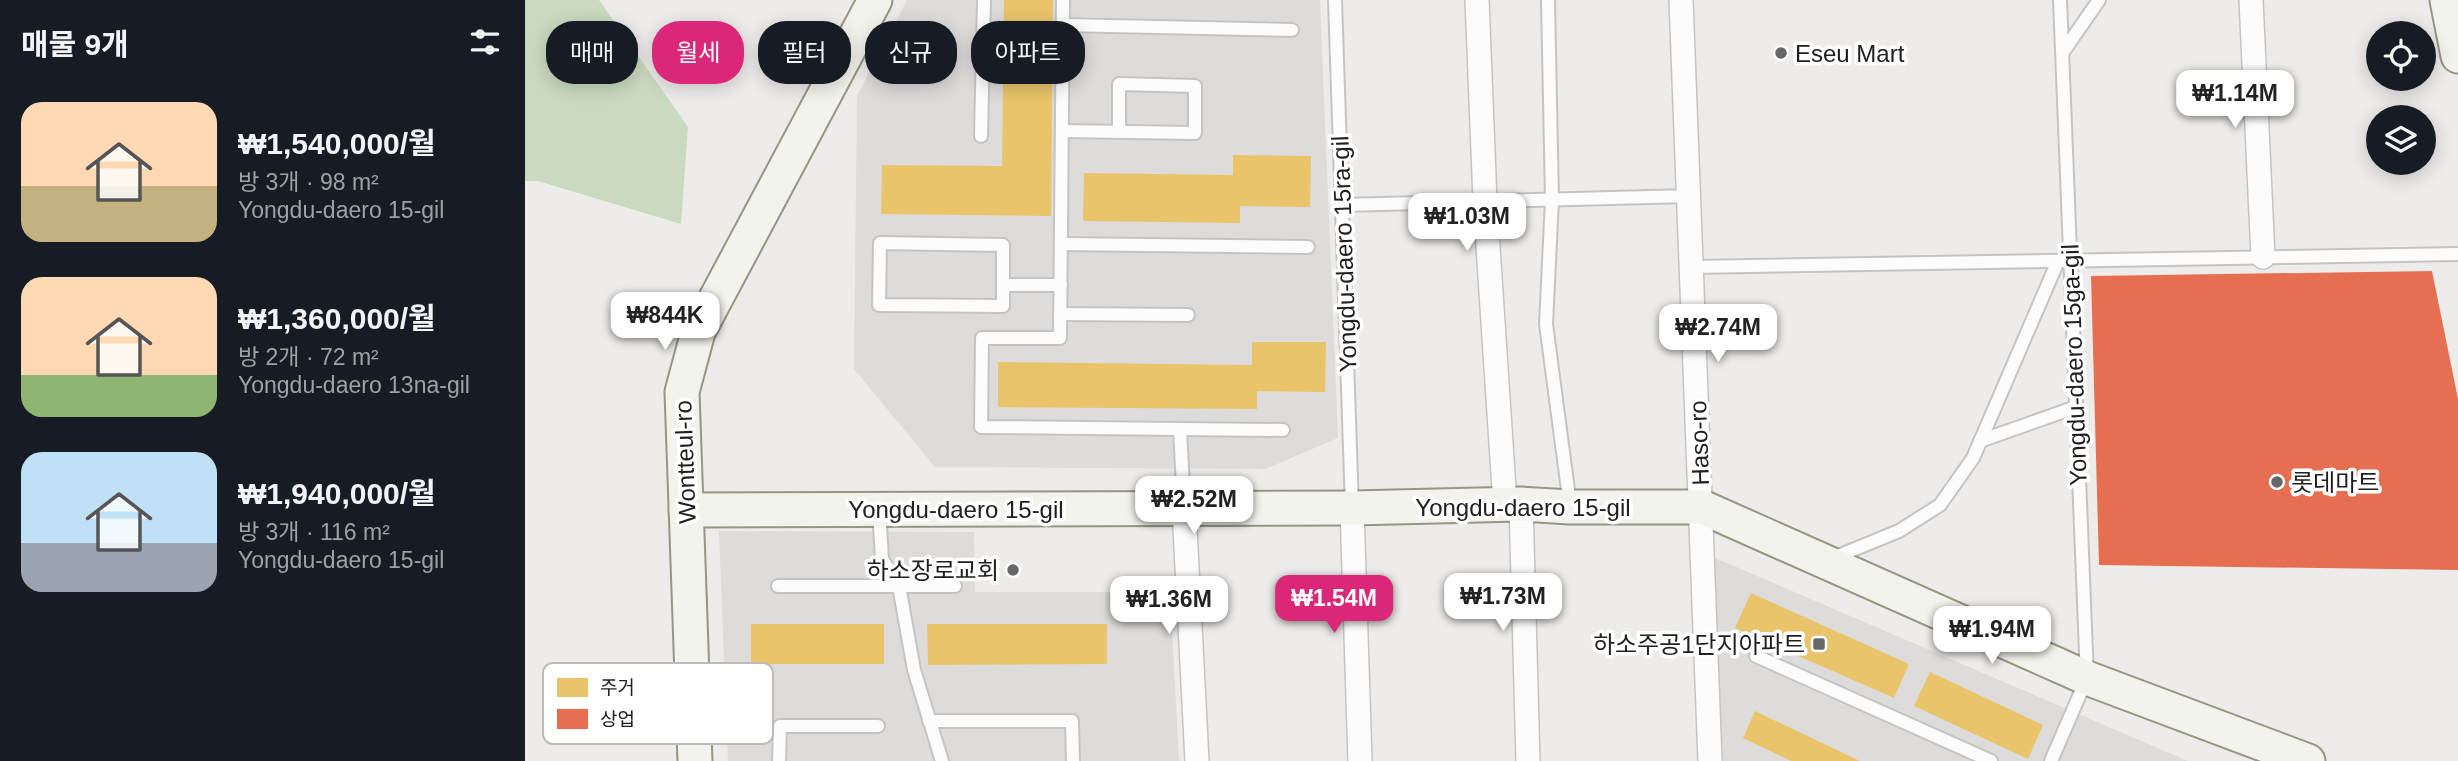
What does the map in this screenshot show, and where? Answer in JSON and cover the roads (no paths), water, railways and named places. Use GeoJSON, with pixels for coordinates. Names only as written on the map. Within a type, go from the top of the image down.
{"type":"FeatureCollection","features":[{"type":"Feature","properties":{"kind":"street","name":"Wontteul-ro"},"geometry":{"type":"LineString","coordinates":[[692,663],[682,392],[698,332],[875,0]]}},
{"type":"Feature","properties":{"kind":"street"},"geometry":{"type":"LineString","coordinates":[[1477,0],[1485,201],[1513,504],[1528,761]]}},
{"type":"Feature","properties":{"kind":"street","name":"Haso-ro"},"geometry":{"type":"LineString","coordinates":[[1681,0],[1710,761]]}},
{"type":"Feature","properties":{"kind":"street"},"geometry":{"type":"LineString","coordinates":[[2251,0],[2263,257]]}},
{"type":"Feature","properties":{"kind":"street"},"geometry":{"type":"LineString","coordinates":[[2447,0],[2458,56]]}},
{"type":"Feature","properties":{"kind":"street","name":"Yongdu-daero 15-gil"},"geometry":{"type":"LineString","coordinates":[[687,510],[1352,508],[1513,504],[1702,507],[2087,678],[2308,761]]}},
{"type":"Feature","properties":{"kind":"street"},"geometry":{"type":"LineString","coordinates":[[1352,508],[1360,761]]}},
{"type":"Feature","properties":{"kind":"street"},"geometry":{"type":"LineString","coordinates":[[1184,509],[1197,761]]}},
{"type":"Feature","properties":{"kind":"lane"},"geometry":{"type":"LineString","coordinates":[[981,136],[984,0]]}},
{"type":"Feature","properties":{"kind":"lane"},"geometry":{"type":"LineString","coordinates":[[1063,0],[1063,21]]}},
{"type":"Feature","properties":{"kind":"lane","name":"Yongdu-daero 15ra-gil"},"geometry":{"type":"LineString","coordinates":[[1335,0],[1352,508]]}},
{"type":"Feature","properties":{"kind":"lane"},"geometry":{"type":"LineString","coordinates":[[1548,0],[1552,200],[1546,324],[1570,507]]}},
{"type":"Feature","properties":{"kind":"lane","name":"Yongdu-daero 15ga-gil"},"geometry":{"type":"LineString","coordinates":[[2060,0],[2063,52],[2064,261],[2076,407],[2087,678]]}},
{"type":"Feature","properties":{"kind":"lane"},"geometry":{"type":"LineString","coordinates":[[2063,52],[2099,0]]}},
{"type":"Feature","properties":{"kind":"lane"},"geometry":{"type":"LineString","coordinates":[[1085,25],[1292,30]]}},
{"type":"Feature","properties":{"kind":"lane"},"geometry":{"type":"LineString","coordinates":[[1062,84],[1060,338],[982,338],[981,427],[1283,430]]}},
{"type":"Feature","properties":{"kind":"lane"},"geometry":{"type":"LineString","coordinates":[[1062,131],[1119,132],[1195,133],[1195,86],[1119,84],[1119,132]]}},
{"type":"Feature","properties":{"kind":"lane"},"geometry":{"type":"LineString","coordinates":[[1342,205],[1690,196]]}},
{"type":"Feature","properties":{"kind":"lane"},"geometry":{"type":"LineString","coordinates":[[880,243],[1003,244],[1003,285],[1003,306],[879,305],[880,243]]}},
{"type":"Feature","properties":{"kind":"lane"},"geometry":{"type":"LineString","coordinates":[[1061,244],[1308,247]]}},
{"type":"Feature","properties":{"kind":"lane"},"geometry":{"type":"LineString","coordinates":[[1693,267],[2458,254]]}},
{"type":"Feature","properties":{"kind":"lane"},"geometry":{"type":"LineString","coordinates":[[1824,561],[1899,531],[1940,505],[1973,458],[2064,261]]}},
{"type":"Feature","properties":{"kind":"lane"},"geometry":{"type":"LineString","coordinates":[[1003,285],[1061,285]]}},
{"type":"Feature","properties":{"kind":"lane"},"geometry":{"type":"LineString","coordinates":[[1060,314],[1188,315]]}},
{"type":"Feature","properties":{"kind":"lane"},"geometry":{"type":"LineString","coordinates":[[1980,441],[2076,407]]}},
{"type":"Feature","properties":{"kind":"lane"},"geometry":{"type":"LineString","coordinates":[[1180,429],[1184,509]]}},
{"type":"Feature","properties":{"kind":"lane"},"geometry":{"type":"LineString","coordinates":[[879,510],[882,559],[899,586],[914,670],[942,761]]}},
{"type":"Feature","properties":{"kind":"lane"},"geometry":{"type":"LineString","coordinates":[[778,586],[954,586]]}},
{"type":"Feature","properties":{"kind":"lane"},"geometry":{"type":"LineString","coordinates":[[1756,656],[1991,761]]}},
{"type":"Feature","properties":{"kind":"lane"},"geometry":{"type":"LineString","coordinates":[[2051,761],[2087,678]]}},
{"type":"Feature","properties":{"kind":"lane"},"geometry":{"type":"LineString","coordinates":[[929,720],[1072,721],[1073,761]]}},
{"type":"Feature","properties":{"kind":"lane"},"geometry":{"type":"LineString","coordinates":[[779,761],[780,726],[878,726]]}},
{"type":"Feature","properties":{"kind":"place","name":"Eseu Mart"},"geometry":{"type":"Point","coordinates":[1781,53]}},
{"type":"Feature","properties":{"kind":"place","name":"롯데마트"},"geometry":{"type":"Point","coordinates":[2277,482]}},
{"type":"Feature","properties":{"kind":"place","name":"하소장로교회"},"geometry":{"type":"Point","coordinates":[1013,570]}},
{"type":"Feature","properties":{"kind":"place","name":"하소주공1단지아파트"},"geometry":{"type":"Point","coordinates":[1819,644]}}]}
